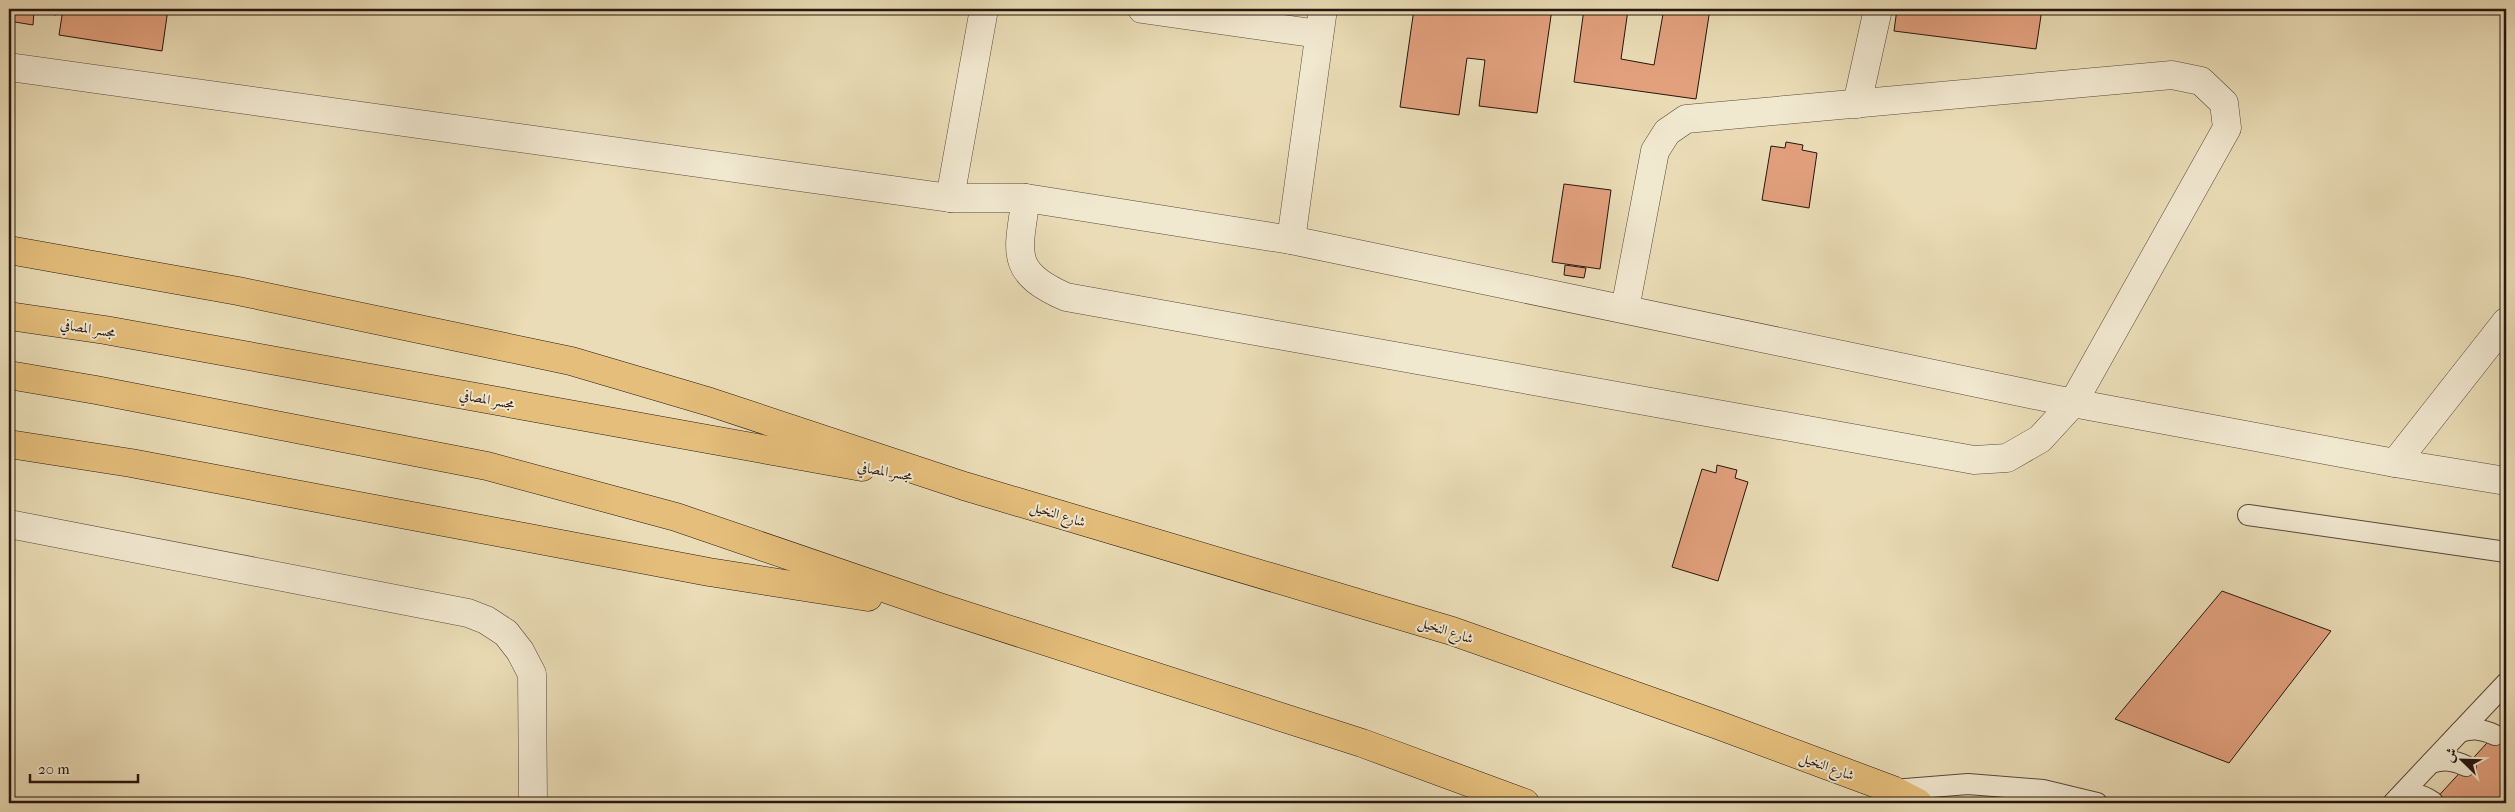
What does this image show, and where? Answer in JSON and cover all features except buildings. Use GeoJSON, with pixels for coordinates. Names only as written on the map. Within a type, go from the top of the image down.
{"type":"FeatureCollection","features":[{"type":"Feature","properties":{"kind":"highway"},"geometry":{"type":"LineString","coordinates":[[9,250],[238,291],[571,362],[710,402],[964,486]]}},
{"type":"Feature","properties":{"kind":"highway","name":"مجسر المصافي"},"geometry":{"type":"LineString","coordinates":[[9,316],[269,360],[964,486]]}},
{"type":"Feature","properties":{"kind":"highway"},"geometry":{"type":"LineString","coordinates":[[9,375],[488,466],[666,515],[939,607],[1362,743],[1525,803]]}},
{"type":"Feature","properties":{"kind":"highway"},"geometry":{"type":"LineString","coordinates":[[9,444],[131,463],[709,572],[939,607]]}},
{"type":"Feature","properties":{"kind":"highway","name":"شارع النخيل"},"geometry":{"type":"LineString","coordinates":[[964,486],[1452,631],[1718,725],[1893,790],[1918,803]]}},
{"type":"Feature","properties":{"kind":"street"},"geometry":{"type":"LineString","coordinates":[[950,198],[984,9]]}},
{"type":"Feature","properties":{"kind":"street"},"geometry":{"type":"LineString","coordinates":[[1142,9],[1321,21],[1291,240]]}},
{"type":"Feature","properties":{"kind":"street"},"geometry":{"type":"LineString","coordinates":[[1857,104],[1878,9]]}},
{"type":"Feature","properties":{"kind":"street"},"geometry":{"type":"LineString","coordinates":[[9,67],[950,198],[1026,198],[1291,240],[2073,403],[2395,463],[2506,481]]}},
{"type":"Feature","properties":{"kind":"street"},"geometry":{"type":"LineString","coordinates":[[1026,198],[1018,249],[1026,271],[1042,286],[1066,297],[1974,460],[2007,458],[2040,440],[2073,403],[2226,128],[2224,103],[2201,81],[2172,75],[1686,119],[1667,132],[1655,151],[1625,309]]}},
{"type":"Feature","properties":{"kind":"street"},"geometry":{"type":"LineString","coordinates":[[2395,463],[2506,322]]}},
{"type":"Feature","properties":{"kind":"street"},"geometry":{"type":"LineString","coordinates":[[9,524],[468,613],[486,620],[506,633],[520,651],[532,674],[533,803]]}},
{"type":"Feature","properties":{"kind":"lane"},"geometry":{"type":"LineString","coordinates":[[2248,515],[2506,552]]}},
{"type":"Feature","properties":{"kind":"lane"},"geometry":{"type":"LineString","coordinates":[[2395,801],[2506,683]]}},
{"type":"Feature","properties":{"kind":"lane"},"geometry":{"type":"LineString","coordinates":[[2486,705],[2496,700],[2506,700]]}},
{"type":"Feature","properties":{"kind":"lane"},"geometry":{"type":"LineString","coordinates":[[2460,732],[2471,729],[2484,730],[2495,735]]}},
{"type":"Feature","properties":{"kind":"lane"},"geometry":{"type":"LineString","coordinates":[[2431,763],[2443,760],[2457,762],[2466,766]]}},
{"type":"Feature","properties":{"kind":"lane"},"geometry":{"type":"LineString","coordinates":[[1893,790],[1968,784],[2043,790],[2097,803]]}},
{"type":"Feature","properties":{"kind":"lane"},"geometry":{"type":"LineString","coordinates":[[2395,801],[2415,794],[2424,796],[2433,802]]}}]}
